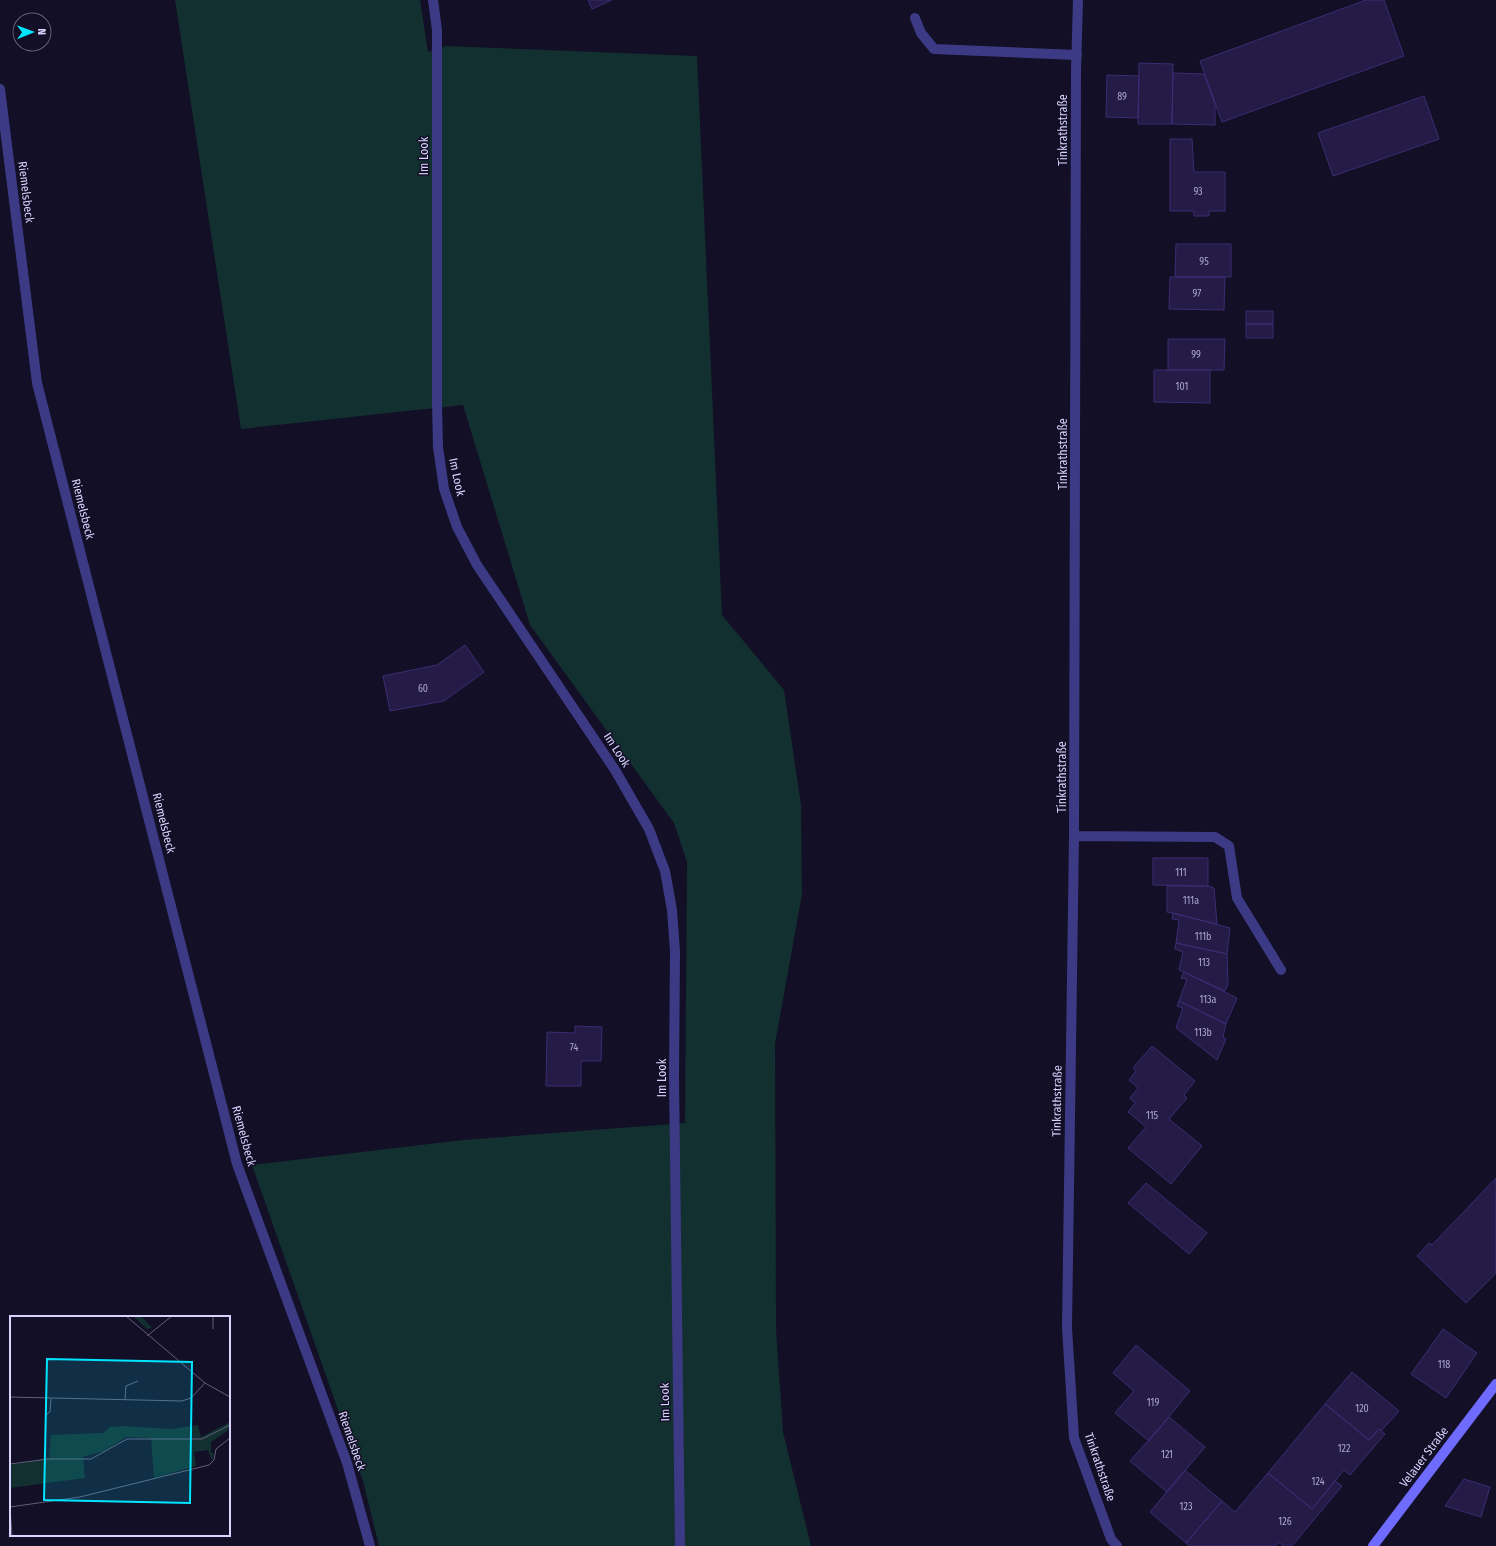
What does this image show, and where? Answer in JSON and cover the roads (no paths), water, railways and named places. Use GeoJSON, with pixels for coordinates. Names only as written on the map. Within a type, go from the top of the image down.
{"type":"FeatureCollection","features":[{"type":"Feature","properties":{"kind":"main road","name":"Velauer Straße"},"geometry":{"type":"LineString","coordinates":[[1373,1546],[1496,1384]]}},
{"type":"Feature","properties":{"kind":"street","name":"Im Look"},"geometry":{"type":"LineString","coordinates":[[433,0],[437,30],[438,447],[444,489],[457,527],[477,565],[615,770],[649,829],[665,871],[672,910],[675,950],[674,1077],[680,1546]]}},
{"type":"Feature","properties":{"kind":"street","name":"Tinkrathstraße"},"geometry":{"type":"LineString","coordinates":[[1078,0],[1074,836],[1067,1328],[1074,1438],[1111,1539],[1117,1546]]}},
{"type":"Feature","properties":{"kind":"street"},"geometry":{"type":"LineString","coordinates":[[915,18],[921,33],[934,49],[1077,55]]}},
{"type":"Feature","properties":{"kind":"street","name":"Riemelsbeck"},"geometry":{"type":"LineString","coordinates":[[0,89],[37,383],[237,1164],[347,1463],[370,1546]]}},
{"type":"Feature","properties":{"kind":"street"},"geometry":{"type":"LineString","coordinates":[[1074,836],[1215,837],[1230,846],[1237,898],[1281,970]]}}]}
